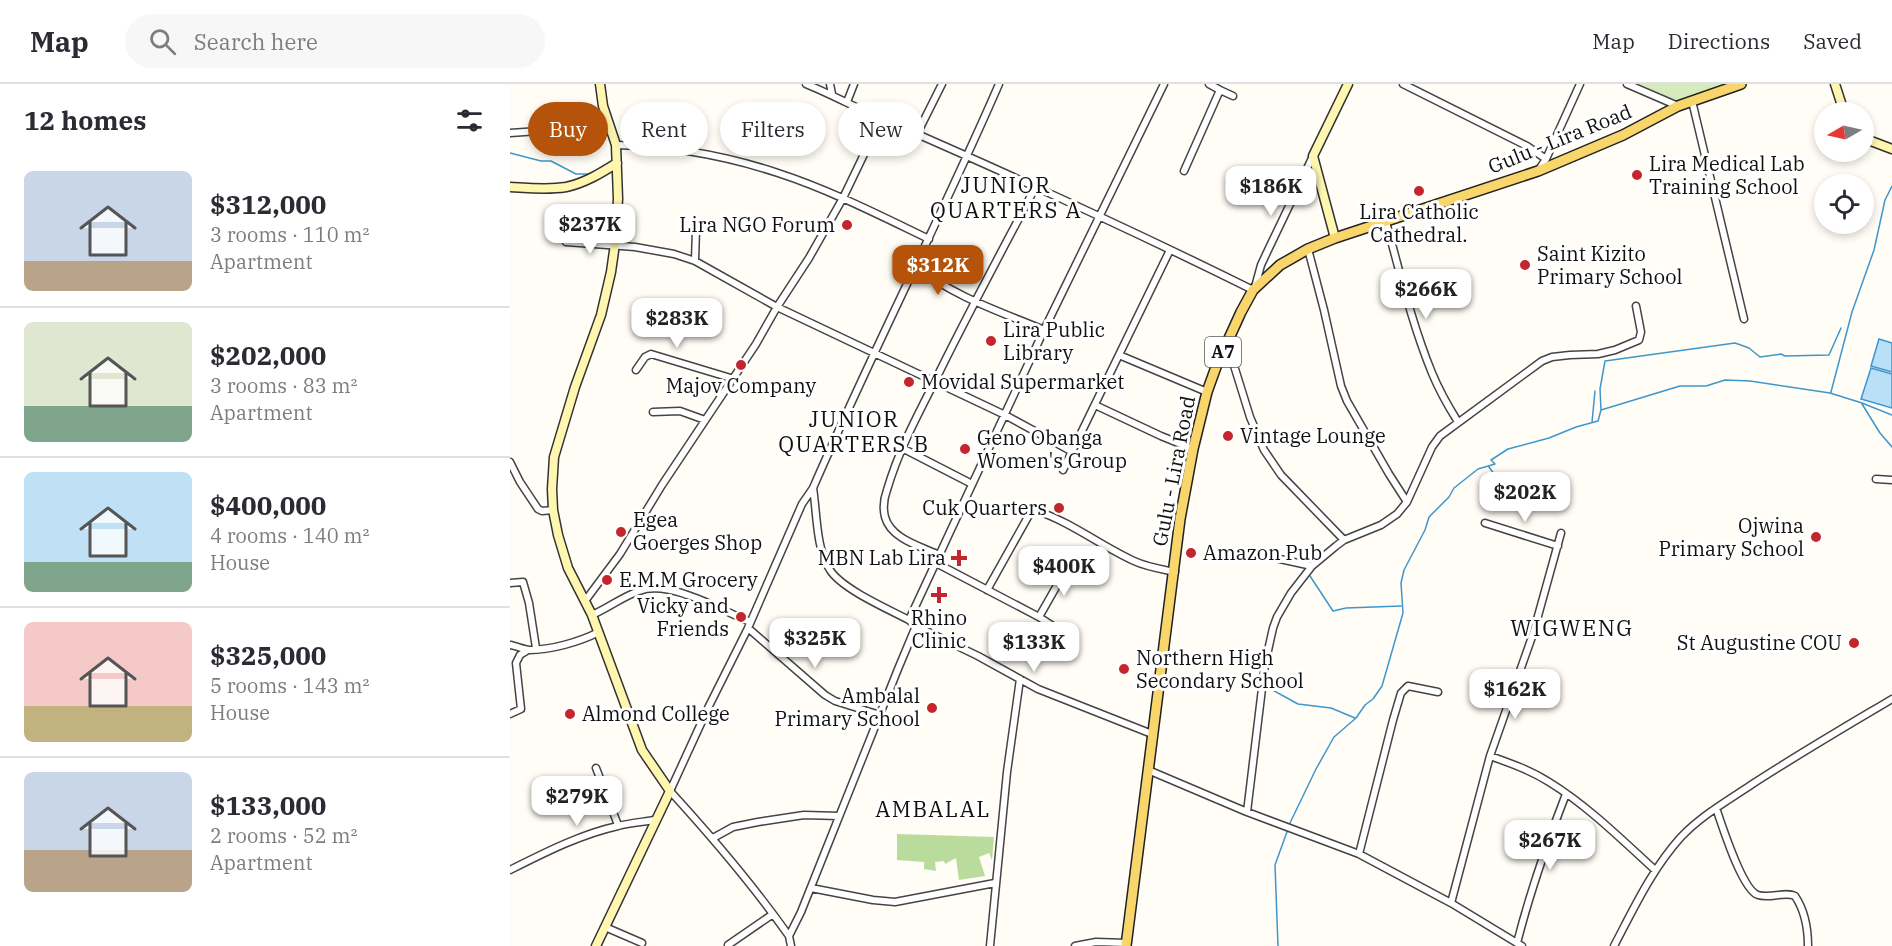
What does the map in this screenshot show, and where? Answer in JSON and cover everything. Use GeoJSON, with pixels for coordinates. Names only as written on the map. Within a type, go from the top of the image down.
{"type":"FeatureCollection","features":[{"type":"Feature","properties":{"kind":"main road","name":"Gulu - Lira Road"},"geometry":{"type":"LineString","coordinates":[[1126,944],[1180,519],[1193,449],[1207,392],[1241,312],[1254,288],[1281,265],[1308,249],[1538,171],[1623,135],[1678,106],[1741,84]]}},
{"type":"Feature","properties":{"kind":"street"},"geometry":{"type":"LineString","coordinates":[[600,84],[616,145],[618,199],[615,244],[601,315],[575,387],[554,457],[553,510],[558,535],[568,568],[599,632],[642,750],[670,791],[713,838],[773,914],[789,936],[791,946]]}},
{"type":"Feature","properties":{"kind":"street"},"geometry":{"type":"LineString","coordinates":[[806,84],[848,102],[854,84]]}},
{"type":"Feature","properties":{"kind":"street"},"geometry":{"type":"LineString","coordinates":[[830,84],[832,94]]}},
{"type":"Feature","properties":{"kind":"street"},"geometry":{"type":"LineString","coordinates":[[924,120],[942,84]]}},
{"type":"Feature","properties":{"kind":"street"},"geometry":{"type":"LineString","coordinates":[[596,946],[749,625],[802,504],[813,488],[999,84]]}},
{"type":"Feature","properties":{"kind":"street"},"geometry":{"type":"LineString","coordinates":[[909,620],[1044,330],[1151,115],[1164,84]]}},
{"type":"Feature","properties":{"kind":"street"},"geometry":{"type":"LineString","coordinates":[[1209,84],[1233,96]]}},
{"type":"Feature","properties":{"kind":"street"},"geometry":{"type":"LineString","coordinates":[[924,137],[1100,215],[1254,288],[1265,256],[1348,84]]}},
{"type":"Feature","properties":{"kind":"street"},"geometry":{"type":"LineString","coordinates":[[1403,84],[1527,146],[1546,159]]}},
{"type":"Feature","properties":{"kind":"street"},"geometry":{"type":"LineString","coordinates":[[1538,171],[1546,159],[1580,84]]}},
{"type":"Feature","properties":{"kind":"street"},"geometry":{"type":"LineString","coordinates":[[1627,84],[1678,106]]}},
{"type":"Feature","properties":{"kind":"street"},"geometry":{"type":"LineString","coordinates":[[1834,84],[1840,102]]}},
{"type":"Feature","properties":{"kind":"street"},"geometry":{"type":"LineString","coordinates":[[1184,171],[1220,90]]}},
{"type":"Feature","properties":{"kind":"street"},"geometry":{"type":"LineString","coordinates":[[1692,101],[1744,319]]}},
{"type":"Feature","properties":{"kind":"street"},"geometry":{"type":"LineString","coordinates":[[510,133],[610,126]]}},
{"type":"Feature","properties":{"kind":"street"},"geometry":{"type":"LineString","coordinates":[[1874,142],[1892,149]]}},
{"type":"Feature","properties":{"kind":"street"},"geometry":{"type":"LineString","coordinates":[[616,145],[646,146],[726,159],[777,172],[843,198],[929,239]]}},
{"type":"Feature","properties":{"kind":"street"},"geometry":{"type":"LineString","coordinates":[[585,601],[620,554],[705,420],[734,379],[809,258],[843,198],[863,156]]}},
{"type":"Feature","properties":{"kind":"street"},"geometry":{"type":"LineString","coordinates":[[1313,156],[1335,238]]}},
{"type":"Feature","properties":{"kind":"street"},"geometry":{"type":"LineString","coordinates":[[510,187],[567,186],[594,177],[617,163]]}},
{"type":"Feature","properties":{"kind":"street"},"geometry":{"type":"LineString","coordinates":[[939,555],[901,538],[888,525],[884,514],[886,491],[902,448],[934,382],[1036,186]]}},
{"type":"Feature","properties":{"kind":"street"},"geometry":{"type":"LineString","coordinates":[[1386,222],[1409,309],[1432,373],[1458,422]]}},
{"type":"Feature","properties":{"kind":"street"},"geometry":{"type":"LineString","coordinates":[[695,261],[696,229]]}},
{"type":"Feature","properties":{"kind":"street"},"geometry":{"type":"LineString","coordinates":[[566,242],[615,244],[674,254],[695,261],[777,307],[1005,415],[1071,451]]}},
{"type":"Feature","properties":{"kind":"street"},"geometry":{"type":"LineString","coordinates":[[1308,249],[1341,386],[1407,502]]}},
{"type":"Feature","properties":{"kind":"street"},"geometry":{"type":"LineString","coordinates":[[1063,470],[1170,250]]}},
{"type":"Feature","properties":{"kind":"street"},"geometry":{"type":"LineString","coordinates":[[916,266],[931,278],[975,301],[1044,330]]}},
{"type":"Feature","properties":{"kind":"street"},"geometry":{"type":"LineString","coordinates":[[1247,812],[1261,691],[1273,628],[1283,606],[1312,567],[1344,540],[1390,520],[1397,514],[1407,502],[1432,447],[1440,436],[1542,361],[1570,354],[1598,354],[1639,340],[1641,332],[1636,306]]}},
{"type":"Feature","properties":{"kind":"street"},"geometry":{"type":"LineString","coordinates":[[1227,343],[1250,417],[1264,450],[1281,475],[1344,540]]}},
{"type":"Feature","properties":{"kind":"street"},"geometry":{"type":"LineString","coordinates":[[636,370],[645,357],[651,354],[734,379]]}},
{"type":"Feature","properties":{"kind":"street"},"geometry":{"type":"LineString","coordinates":[[1119,356],[1207,392]]}},
{"type":"Feature","properties":{"kind":"street"},"geometry":{"type":"LineString","coordinates":[[1095,405],[1193,449]]}},
{"type":"Feature","properties":{"kind":"street"},"geometry":{"type":"LineString","coordinates":[[653,412],[680,411],[705,420]]}},
{"type":"Feature","properties":{"kind":"street"},"geometry":{"type":"LineString","coordinates":[[902,448],[972,484]]}},
{"type":"Feature","properties":{"kind":"street"},"geometry":{"type":"LineString","coordinates":[[510,462],[538,509],[553,510]]}},
{"type":"Feature","properties":{"kind":"street"},"geometry":{"type":"LineString","coordinates":[[1876,479],[1892,480]]}},
{"type":"Feature","properties":{"kind":"street"},"geometry":{"type":"LineString","coordinates":[[813,488],[821,547],[830,570],[849,587],[916,626],[1061,699],[1152,734]]}},
{"type":"Feature","properties":{"kind":"street"},"geometry":{"type":"LineString","coordinates":[[802,504],[816,509]]}},
{"type":"Feature","properties":{"kind":"street"},"geometry":{"type":"LineString","coordinates":[[987,590],[1029,515],[1037,511],[1132,560],[1175,572]]}},
{"type":"Feature","properties":{"kind":"street"},"geometry":{"type":"LineString","coordinates":[[1485,523],[1558,546]]}},
{"type":"Feature","properties":{"kind":"street"},"geometry":{"type":"LineString","coordinates":[[1451,903],[1490,756],[1533,634],[1562,533]]}},
{"type":"Feature","properties":{"kind":"street"},"geometry":{"type":"LineString","coordinates":[[1248,552],[1312,567]]}},
{"type":"Feature","properties":{"kind":"street"},"geometry":{"type":"LineString","coordinates":[[936,563],[1039,617],[1073,639]]}},
{"type":"Feature","properties":{"kind":"street"},"geometry":{"type":"LineString","coordinates":[[1039,617],[1068,566]]}},
{"type":"Feature","properties":{"kind":"street"},"geometry":{"type":"LineString","coordinates":[[510,583],[523,582],[529,603],[536,648]]}},
{"type":"Feature","properties":{"kind":"street"},"geometry":{"type":"LineString","coordinates":[[592,615],[639,591],[660,588],[676,590],[749,625],[825,695],[835,701],[880,715]]}},
{"type":"Feature","properties":{"kind":"street"},"geometry":{"type":"LineString","coordinates":[[789,936],[811,888],[916,626]]}},
{"type":"Feature","properties":{"kind":"street"},"geometry":{"type":"LineString","coordinates":[[510,714],[521,708],[513,673],[517,658],[528,650],[576,642],[599,632]]}},
{"type":"Feature","properties":{"kind":"street"},"geometry":{"type":"LineString","coordinates":[[510,645],[528,650]]}},
{"type":"Feature","properties":{"kind":"street"},"geometry":{"type":"LineString","coordinates":[[990,946],[1008,762],[1020,679]]}},
{"type":"Feature","properties":{"kind":"street"},"geometry":{"type":"LineString","coordinates":[[1359,854],[1401,693],[1408,686],[1438,692]]}},
{"type":"Feature","properties":{"kind":"street"},"geometry":{"type":"LineString","coordinates":[[1614,946],[1655,870],[1682,836],[1716,807],[1797,755],[1892,699]]}},
{"type":"Feature","properties":{"kind":"street"},"geometry":{"type":"LineString","coordinates":[[1490,756],[1514,764],[1549,782],[1592,813],[1655,870]]}},
{"type":"Feature","properties":{"kind":"street"},"geometry":{"type":"LineString","coordinates":[[596,768],[618,825]]}},
{"type":"Feature","properties":{"kind":"street"},"geometry":{"type":"LineString","coordinates":[[1148,770],[1247,812],[1320,837],[1359,854],[1451,903],[1520,944],[1527,903],[1566,794]]}},
{"type":"Feature","properties":{"kind":"street"},"geometry":{"type":"LineString","coordinates":[[1716,807],[1744,880],[1754,893],[1760,896],[1790,894],[1795,896],[1804,914],[1808,931],[1808,946]]}},
{"type":"Feature","properties":{"kind":"street"},"geometry":{"type":"LineString","coordinates":[[713,838],[733,827],[749,824],[804,815],[839,816]]}},
{"type":"Feature","properties":{"kind":"street"},"geometry":{"type":"LineString","coordinates":[[510,870],[583,837],[618,825],[655,820]]}},
{"type":"Feature","properties":{"kind":"street"},"geometry":{"type":"LineString","coordinates":[[811,888],[896,902],[995,884]]}},
{"type":"Feature","properties":{"kind":"street"},"geometry":{"type":"LineString","coordinates":[[728,945],[773,914]]}},
{"type":"Feature","properties":{"kind":"street"},"geometry":{"type":"LineString","coordinates":[[605,927],[642,943]]}},
{"type":"Feature","properties":{"kind":"street"},"geometry":{"type":"LineString","coordinates":[[1075,946],[1096,942],[1126,944]]}},
{"type":"Feature","properties":{"kind":"green space"},"geometry":{"type":"Polygon","coordinates":[[[1633,84],[1741,84],[1683,105],[1633,84]]]}},
{"type":"Feature","properties":{"kind":"green space"},"geometry":{"type":"Polygon","coordinates":[[[897,834],[994,837],[992,860],[989,853],[979,857],[985,876],[959,880],[956,858],[945,864],[944,861],[935,862],[936,871],[924,869],[924,862],[897,860],[897,834]]]}},
{"type":"Feature","properties":{"kind":"water"},"geometry":{"type":"Polygon","coordinates":[[[1879,339],[1892,343],[1892,372],[1871,366],[1879,339]]]}},
{"type":"Feature","properties":{"kind":"water"},"geometry":{"type":"Polygon","coordinates":[[[1871,368],[1892,374],[1892,408],[1861,399],[1871,368]]]}},
{"type":"Feature","properties":{"kind":"waterway"},"geometry":{"type":"LineString","coordinates":[[510,153],[541,161],[551,161],[576,174],[591,174]]}},
{"type":"Feature","properties":{"kind":"waterway"},"geometry":{"type":"LineString","coordinates":[[1831,392],[1852,312],[1874,250],[1885,200],[1892,186]]}},
{"type":"Feature","properties":{"kind":"waterway"},"geometry":{"type":"LineString","coordinates":[[1601,410],[1600,389],[1605,361],[1735,343],[1749,348],[1760,357],[1781,354],[1785,356],[1829,355],[1841,328]]}},
{"type":"Feature","properties":{"kind":"waterway"},"geometry":{"type":"LineString","coordinates":[[1289,825],[1334,737],[1356,718],[1382,686],[1403,613],[1401,583],[1404,570],[1425,530],[1429,517],[1449,497],[1454,488],[1478,469],[1495,464],[1491,460],[1508,449],[1598,421],[1601,410],[1680,386],[1706,386],[1725,380],[1750,381],[1830,393],[1892,415]]}},
{"type":"Feature","properties":{"kind":"waterway"},"geometry":{"type":"LineString","coordinates":[[1592,422],[1595,391]]}},
{"type":"Feature","properties":{"kind":"waterway"},"geometry":{"type":"LineString","coordinates":[[1862,404],[1880,433],[1892,447]]}},
{"type":"Feature","properties":{"kind":"waterway"},"geometry":{"type":"LineString","coordinates":[[1489,467],[1494,474]]}},
{"type":"Feature","properties":{"kind":"waterway"},"geometry":{"type":"LineString","coordinates":[[1310,576],[1333,611],[1346,608],[1401,606]]}},
{"type":"Feature","properties":{"kind":"waterway"},"geometry":{"type":"LineString","coordinates":[[1267,687],[1298,704],[1331,708],[1355,718]]}},
{"type":"Feature","properties":{"kind":"waterway"},"geometry":{"type":"LineString","coordinates":[[1278,946],[1275,865],[1288,829]]}},
{"type":"Feature","properties":{"kind":"place","name":"Lira Medical Lab Training School"},"geometry":{"type":"Point","coordinates":[1637,175]}},
{"type":"Feature","properties":{"kind":"place","name":"Lira Catholic Cathedral."},"geometry":{"type":"Point","coordinates":[1419,191]}},
{"type":"Feature","properties":{"kind":"place","name":"Lira NGO Forum"},"geometry":{"type":"Point","coordinates":[847,225]}},
{"type":"Feature","properties":{"kind":"place","name":"Saint Kizito Primary School"},"geometry":{"type":"Point","coordinates":[1525,265]}},
{"type":"Feature","properties":{"kind":"place","name":"Lira Public Library"},"geometry":{"type":"Point","coordinates":[991,341]}},
{"type":"Feature","properties":{"kind":"place","name":"Majov Company"},"geometry":{"type":"Point","coordinates":[741,365]}},
{"type":"Feature","properties":{"kind":"place","name":"Movidal Supermarket"},"geometry":{"type":"Point","coordinates":[909,382]}},
{"type":"Feature","properties":{"kind":"place","name":"Vintage Lounge"},"geometry":{"type":"Point","coordinates":[1228,436]}},
{"type":"Feature","properties":{"kind":"place","name":"Geno Obanga Women's Group"},"geometry":{"type":"Point","coordinates":[965,449]}},
{"type":"Feature","properties":{"kind":"place","name":"Cuk Quarters"},"geometry":{"type":"Point","coordinates":[1059,508]}},
{"type":"Feature","properties":{"kind":"place","name":"Egea Goerges Shop"},"geometry":{"type":"Point","coordinates":[621,532]}},
{"type":"Feature","properties":{"kind":"place","name":"Ojwina Primary School"},"geometry":{"type":"Point","coordinates":[1816,537]}},
{"type":"Feature","properties":{"kind":"place","name":"Amazon Pub"},"geometry":{"type":"Point","coordinates":[1191,553]}},
{"type":"Feature","properties":{"kind":"place","name":"MBN Lab Lira"},"geometry":{"type":"Point","coordinates":[959,558]}},
{"type":"Feature","properties":{"kind":"place","name":"E.M.M Grocery"},"geometry":{"type":"Point","coordinates":[607,580]}},
{"type":"Feature","properties":{"kind":"place","name":"Rhino Clinic"},"geometry":{"type":"Point","coordinates":[939,595]}},
{"type":"Feature","properties":{"kind":"place","name":"Vicky and Friends"},"geometry":{"type":"Point","coordinates":[741,617]}},
{"type":"Feature","properties":{"kind":"place","name":"St Augustine COU"},"geometry":{"type":"Point","coordinates":[1854,643]}},
{"type":"Feature","properties":{"kind":"place","name":"Northern High Secondary School"},"geometry":{"type":"Point","coordinates":[1124,669]}},
{"type":"Feature","properties":{"kind":"place","name":"Ambalal Primary School"},"geometry":{"type":"Point","coordinates":[932,708]}},
{"type":"Feature","properties":{"kind":"place","name":"Almond College"},"geometry":{"type":"Point","coordinates":[570,714]}},
{"type":"Feature","properties":{"kind":"district","name":"JUNIOR QUARTERS A"},"geometry":{"type":"Point","coordinates":[1006,198]}},
{"type":"Feature","properties":{"kind":"district","name":"JUNIOR QUARTERS B"},"geometry":{"type":"Point","coordinates":[854,432]}},
{"type":"Feature","properties":{"kind":"district","name":"WIGWENG"},"geometry":{"type":"Point","coordinates":[1572,628]}},
{"type":"Feature","properties":{"kind":"district","name":"AMBALAL"},"geometry":{"type":"Point","coordinates":[933,809]}}]}
